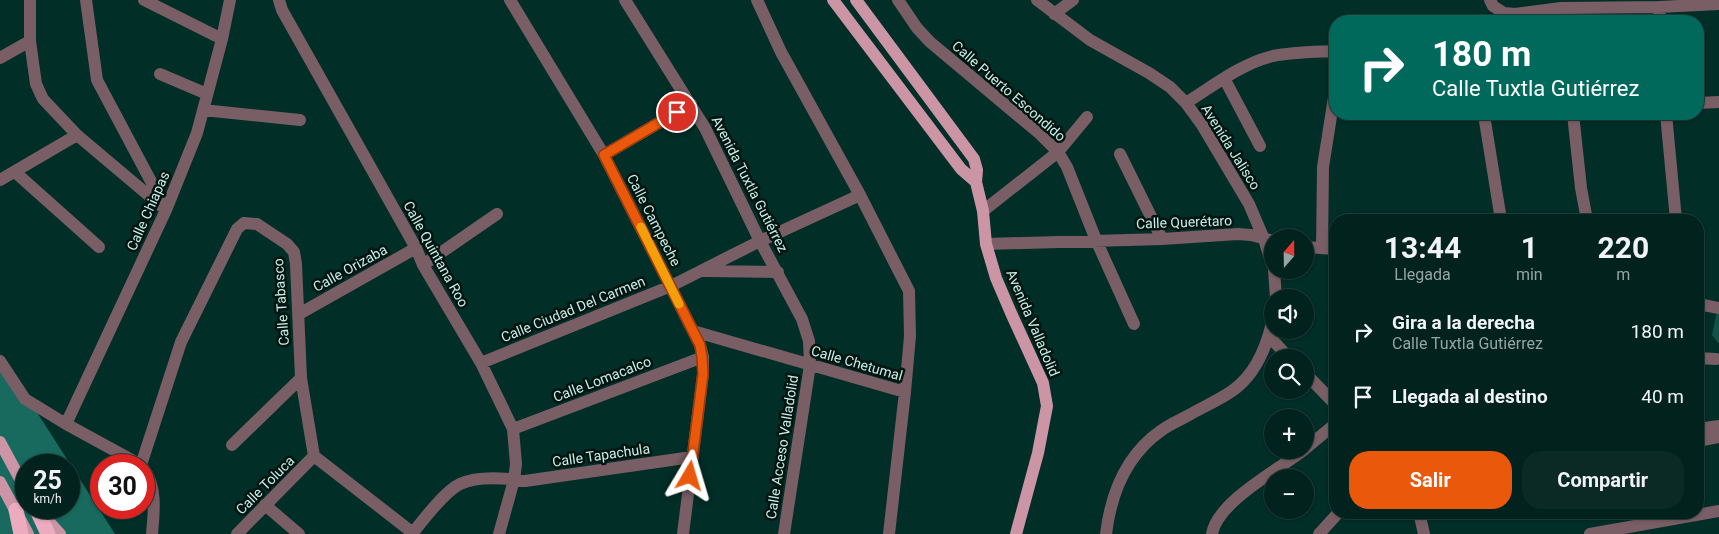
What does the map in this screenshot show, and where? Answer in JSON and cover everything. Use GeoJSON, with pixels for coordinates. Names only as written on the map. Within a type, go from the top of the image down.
{"type":"FeatureCollection","features":[{"type":"Feature","properties":{"kind":"highway"},"geometry":{"type":"LineString","coordinates":[[18,519],[21,534]]}},
{"type":"Feature","properties":{"kind":"highway"},"geometry":{"type":"LineString","coordinates":[[41,519],[48,534]]}},
{"type":"Feature","properties":{"kind":"main road"},"geometry":{"type":"LineString","coordinates":[[833,0],[961,169],[976,182]]}},
{"type":"Feature","properties":{"kind":"main road","name":"Avenida Valladolid"},"geometry":{"type":"LineString","coordinates":[[856,0],[974,159],[977,170],[976,182],[984,211],[986,244],[996,278],[1043,383],[1047,406],[1038,453],[1016,534]]}},
{"type":"Feature","properties":{"kind":"main road"},"geometry":{"type":"LineString","coordinates":[[0,442],[15,470]]}},
{"type":"Feature","properties":{"kind":"main road"},"geometry":{"type":"LineString","coordinates":[[0,482],[15,508]]}},
{"type":"Feature","properties":{"kind":"main road"},"geometry":{"type":"LineString","coordinates":[[20,519],[28,534]]}},
{"type":"Feature","properties":{"kind":"main road"},"geometry":{"type":"LineString","coordinates":[[46,519],[60,534]]}},
{"type":"Feature","properties":{"kind":"street"},"geometry":{"type":"LineString","coordinates":[[30,0],[30,41],[36,84],[43,99],[77,135],[166,210]]}},
{"type":"Feature","properties":{"kind":"street"},"geometry":{"type":"LineString","coordinates":[[86,0],[97,80],[166,210]]}},
{"type":"Feature","properties":{"kind":"street"},"geometry":{"type":"LineString","coordinates":[[144,0],[222,39]]}},
{"type":"Feature","properties":{"kind":"street","name":"Calle Chiapas"},"geometry":{"type":"LineString","coordinates":[[66,424],[166,210],[197,133],[222,39],[230,0]]}},
{"type":"Feature","properties":{"kind":"street","name":"Calle Quintana Roo"},"geometry":{"type":"LineString","coordinates":[[279,0],[282,10],[416,248],[423,265],[481,363],[513,429],[516,464],[514,480],[499,534]]}},
{"type":"Feature","properties":{"kind":"street","name":"Calle Campeche"},"geometry":{"type":"LineString","coordinates":[[510,0],[604,155],[700,345],[703,374],[683,534]]}},
{"type":"Feature","properties":{"kind":"street","name":"Avenida Tuxtla Gutiérrez"},"geometry":{"type":"LineString","coordinates":[[625,0],[705,128],[760,241],[802,319],[809,341],[810,364]]}},
{"type":"Feature","properties":{"kind":"street"},"geometry":{"type":"LineString","coordinates":[[756,0],[781,52],[860,196],[909,291],[910,336],[906,392]]}},
{"type":"Feature","properties":{"kind":"street","name":"Calle Puerto Escondido"},"geometry":{"type":"LineString","coordinates":[[898,0],[917,28],[930,42],[1040,134],[1058,152],[1067,167],[1096,240],[1134,324]]}},
{"type":"Feature","properties":{"kind":"street","name":"Avenida Jalisco"},"geometry":{"type":"LineString","coordinates":[[1037,0],[1090,40],[1170,87],[1186,103],[1202,125],[1264,232]]}},
{"type":"Feature","properties":{"kind":"street"},"geometry":{"type":"LineString","coordinates":[[1054,14],[1073,0]]}},
{"type":"Feature","properties":{"kind":"street"},"geometry":{"type":"LineString","coordinates":[[1490,0],[1493,6],[1504,13],[1515,14],[1605,4],[1658,7],[1712,3]]}},
{"type":"Feature","properties":{"kind":"street"},"geometry":{"type":"LineString","coordinates":[[1658,7],[1659,15]]}},
{"type":"Feature","properties":{"kind":"street"},"geometry":{"type":"LineString","coordinates":[[1561,8],[1562,15]]}},
{"type":"Feature","properties":{"kind":"street"},"geometry":{"type":"LineString","coordinates":[[0,58],[30,41]]}},
{"type":"Feature","properties":{"kind":"street"},"geometry":{"type":"LineString","coordinates":[[1186,103],[1224,78],[1258,60],[1275,55],[1329,51]]}},
{"type":"Feature","properties":{"kind":"street"},"geometry":{"type":"LineString","coordinates":[[160,74],[208,94]]}},
{"type":"Feature","properties":{"kind":"street"},"geometry":{"type":"LineString","coordinates":[[1224,78],[1260,146]]}},
{"type":"Feature","properties":{"kind":"street"},"geometry":{"type":"LineString","coordinates":[[1704,103],[1719,102]]}},
{"type":"Feature","properties":{"kind":"street"},"geometry":{"type":"LineString","coordinates":[[604,155],[691,104]]}},
{"type":"Feature","properties":{"kind":"street"},"geometry":{"type":"LineString","coordinates":[[204,110],[300,120]]}},
{"type":"Feature","properties":{"kind":"street"},"geometry":{"type":"LineString","coordinates":[[984,211],[1058,152],[1086,117]]}},
{"type":"Feature","properties":{"kind":"street"},"geometry":{"type":"LineString","coordinates":[[1314,248],[1329,249],[1323,166],[1330,120]]}},
{"type":"Feature","properties":{"kind":"street"},"geometry":{"type":"LineString","coordinates":[[1574,120],[1586,214]]}},
{"type":"Feature","properties":{"kind":"street"},"geometry":{"type":"LineString","coordinates":[[1667,120],[1675,214]]}},
{"type":"Feature","properties":{"kind":"street"},"geometry":{"type":"LineString","coordinates":[[1485,121],[1500,214]]}},
{"type":"Feature","properties":{"kind":"street"},"geometry":{"type":"LineString","coordinates":[[0,180],[77,135]]}},
{"type":"Feature","properties":{"kind":"street"},"geometry":{"type":"LineString","coordinates":[[1120,154],[1162,239]]}},
{"type":"Feature","properties":{"kind":"street"},"geometry":{"type":"LineString","coordinates":[[15,172],[99,247]]}},
{"type":"Feature","properties":{"kind":"street","name":"Calle Ciudad Del Carmen"},"geometry":{"type":"LineString","coordinates":[[481,363],[671,286],[760,241],[860,196]]}},
{"type":"Feature","properties":{"kind":"street"},"geometry":{"type":"LineString","coordinates":[[423,265],[497,214]]}},
{"type":"Feature","properties":{"kind":"street","name":"Calle Tabasco"},"geometry":{"type":"LineString","coordinates":[[145,454],[181,342],[237,229],[244,223],[257,224],[287,244],[294,252],[299,314],[301,378],[314,456]]}},
{"type":"Feature","properties":{"kind":"street","name":"Calle Querétaro"},"geometry":{"type":"LineString","coordinates":[[986,244],[1162,239],[1238,234],[1264,239]]}},
{"type":"Feature","properties":{"kind":"street","name":"Calle Orizaba"},"geometry":{"type":"LineString","coordinates":[[299,314],[416,248]]}},
{"type":"Feature","properties":{"kind":"street"},"geometry":{"type":"LineString","coordinates":[[702,271],[778,272]]}},
{"type":"Feature","properties":{"kind":"street"},"geometry":{"type":"LineString","coordinates":[[1704,305],[1719,308]]}},
{"type":"Feature","properties":{"kind":"street","name":"Calle Chetumal"},"geometry":{"type":"LineString","coordinates":[[693,331],[906,392],[889,534]]}},
{"type":"Feature","properties":{"kind":"street"},"geometry":{"type":"LineString","coordinates":[[1106,534],[1108,516],[1116,490],[1128,465],[1144,445],[1163,429],[1233,391],[1246,379],[1256,365],[1268,339]]}},
{"type":"Feature","properties":{"kind":"street"},"geometry":{"type":"LineString","coordinates":[[1272,339],[1281,349]]}},
{"type":"Feature","properties":{"kind":"street","name":"Calle Lomacalco"},"geometry":{"type":"LineString","coordinates":[[513,429],[702,357]]}},
{"type":"Feature","properties":{"kind":"street"},"geometry":{"type":"LineString","coordinates":[[1704,358],[1716,359]]}},
{"type":"Feature","properties":{"kind":"street"},"geometry":{"type":"LineString","coordinates":[[0,361],[25,399],[121,454]]}},
{"type":"Feature","properties":{"kind":"street","name":"Calle Acceso Valladolid"},"geometry":{"type":"LineString","coordinates":[[784,531],[810,364]]}},
{"type":"Feature","properties":{"kind":"street"},"geometry":{"type":"LineString","coordinates":[[232,445],[301,378]]}},
{"type":"Feature","properties":{"kind":"street"},"geometry":{"type":"LineString","coordinates":[[1314,382],[1329,398]]}},
{"type":"Feature","properties":{"kind":"street"},"geometry":{"type":"LineString","coordinates":[[1704,429],[1719,426]]}},
{"type":"Feature","properties":{"kind":"street"},"geometry":{"type":"LineString","coordinates":[[1314,442],[1329,429]]}},
{"type":"Feature","properties":{"kind":"street"},"geometry":{"type":"LineString","coordinates":[[1704,440],[1719,437]]}},
{"type":"Feature","properties":{"kind":"street"},"geometry":{"type":"LineString","coordinates":[[314,456],[413,534]]}},
{"type":"Feature","properties":{"kind":"street","name":"Calle Toluca"},"geometry":{"type":"LineString","coordinates":[[237,534],[314,456]]}},
{"type":"Feature","properties":{"kind":"street","name":"Calle Tapachula"},"geometry":{"type":"LineString","coordinates":[[413,534],[444,496],[460,484],[480,479],[525,481],[692,457]]}},
{"type":"Feature","properties":{"kind":"street"},"geometry":{"type":"LineString","coordinates":[[1212,534],[1213,528],[1227,508],[1244,492],[1292,459]]}},
{"type":"Feature","properties":{"kind":"street"},"geometry":{"type":"LineString","coordinates":[[265,505],[298,534]]}},
{"type":"Feature","properties":{"kind":"street"},"geometry":{"type":"LineString","coordinates":[[1704,512],[1719,511]]}},
{"type":"Feature","properties":{"kind":"street"},"geometry":{"type":"LineString","coordinates":[[152,519],[152,534]]}},
{"type":"Feature","properties":{"kind":"street"},"geometry":{"type":"LineString","coordinates":[[1319,534],[1333,519]]}},
{"type":"Feature","properties":{"kind":"street"},"geometry":{"type":"LineString","coordinates":[[1421,519],[1424,534]]}},
{"type":"Feature","properties":{"kind":"street"},"geometry":{"type":"LineString","coordinates":[[1590,534],[1638,519]]}},
{"type":"Feature","properties":{"kind":"street"},"geometry":{"type":"LineString","coordinates":[[784,531],[797,534]]}},
{"type":"Feature","properties":{"kind":"green space"},"geometry":{"type":"Polygon","coordinates":[[[1717,311],[1719,312],[1719,344],[1712,335],[1717,311]]]}},
{"type":"Feature","properties":{"kind":"green space"},"geometry":{"type":"Polygon","coordinates":[[[0,358],[6,364],[64,454],[15,454],[15,519],[80,519],[80,479],[90,495],[90,519],[105,519],[115,534],[0,534],[0,358]]]}},
{"type":"Feature","properties":{"kind":"slow traffic"},"geometry":{"type":"LineString","coordinates":[[641,227],[679,304]]}},
{"type":"Feature","properties":{"kind":"route"},"geometry":{"type":"LineString","coordinates":[[677,112],[604,155],[700,345],[703,374],[690,476]]}}]}
